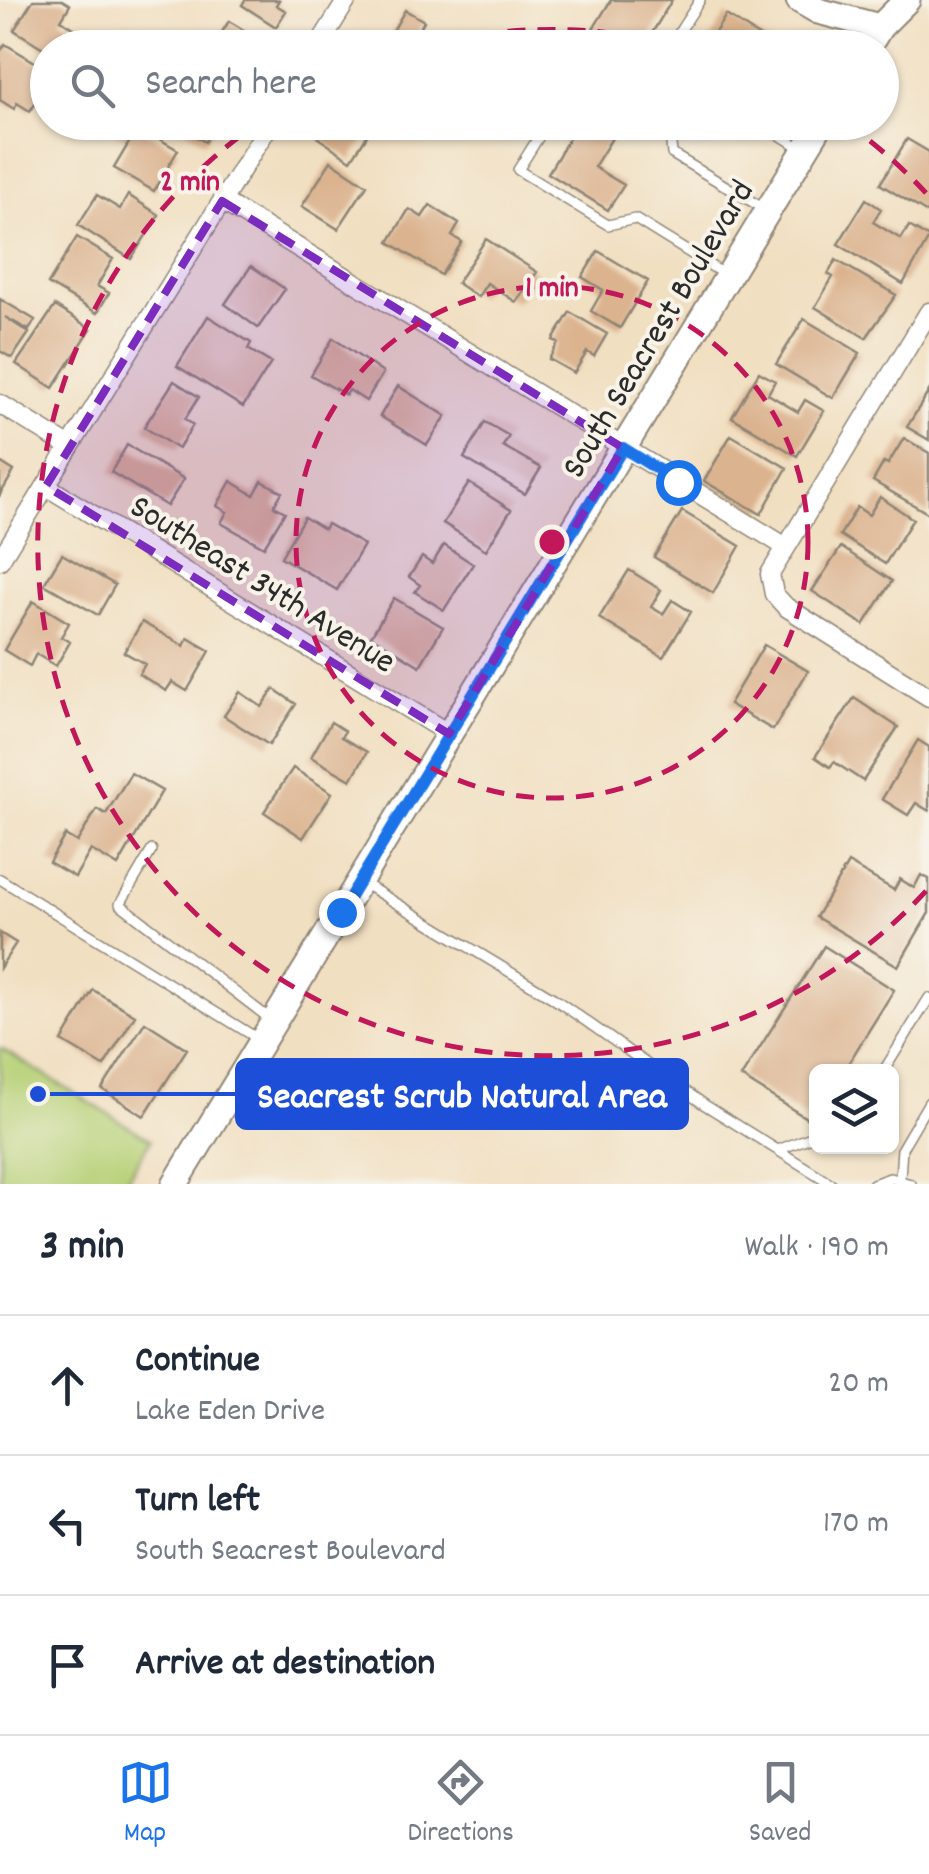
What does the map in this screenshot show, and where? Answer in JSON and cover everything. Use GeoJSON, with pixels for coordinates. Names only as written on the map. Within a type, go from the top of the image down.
{"type":"FeatureCollection","features":[{"type":"Feature","properties":{"kind":"street"},"geometry":{"type":"LineString","coordinates":[[328,30],[347,0]]}},
{"type":"Feature","properties":{"kind":"street"},"geometry":{"type":"LineString","coordinates":[[799,0],[859,30]]}},
{"type":"Feature","properties":{"kind":"street"},"geometry":{"type":"LineString","coordinates":[[851,0],[870,30]]}},
{"type":"Feature","properties":{"kind":"street"},"geometry":{"type":"LineString","coordinates":[[876,30],[885,0]]}},
{"type":"Feature","properties":{"kind":"street"},"geometry":{"type":"LineString","coordinates":[[880,30],[907,0]]}},
{"type":"Feature","properties":{"kind":"street"},"geometry":{"type":"LineString","coordinates":[[0,560],[260,140]]}},
{"type":"Feature","properties":{"kind":"street","name":"South Seacrest Boulevard"},"geometry":{"type":"LineString","coordinates":[[175,1184],[810,140]]}},
{"type":"Feature","properties":{"kind":"street"},"geometry":{"type":"LineString","coordinates":[[222,201],[786,547]]}},
{"type":"Feature","properties":{"kind":"street"},"geometry":{"type":"LineString","coordinates":[[929,312],[770,574],[774,594],[786,606],[929,697]]}},
{"type":"Feature","properties":{"kind":"street"},"geometry":{"type":"LineString","coordinates":[[0,404],[70,447]]}},
{"type":"Feature","properties":{"kind":"street","name":"Southeast 34th Avenue"},"geometry":{"type":"LineString","coordinates":[[46,486],[449,734]]}},
{"type":"Feature","properties":{"kind":"lane"},"geometry":{"type":"LineString","coordinates":[[681,30],[700,0]]}},
{"type":"Feature","properties":{"kind":"lane"},"geometry":{"type":"LineString","coordinates":[[537,140],[518,170],[608,225],[635,219],[728,276]]}},
{"type":"Feature","properties":{"kind":"lane"},"geometry":{"type":"LineString","coordinates":[[671,140],[672,154],[768,211]]}},
{"type":"Feature","properties":{"kind":"lane"},"geometry":{"type":"LineString","coordinates":[[788,140],[804,150]]}},
{"type":"Feature","properties":{"kind":"lane"},"geometry":{"type":"LineString","coordinates":[[152,850],[120,904],[268,1032]]}},
{"type":"Feature","properties":{"kind":"lane"},"geometry":{"type":"LineString","coordinates":[[0,879],[268,1032]]}},
{"type":"Feature","properties":{"kind":"lane"},"geometry":{"type":"LineString","coordinates":[[360,880],[553,998],[705,1105],[832,1184]]}},
{"type":"Feature","properties":{"kind":"lane"},"geometry":{"type":"LineString","coordinates":[[888,1064],[929,998]]}},
{"type":"Feature","properties":{"kind":"lane"},"geometry":{"type":"LineString","coordinates":[[900,1178],[902,1148],[929,1102]]}},
{"type":"Feature","properties":{"kind":"lane"},"geometry":{"type":"LineString","coordinates":[[778,1150],[809,1139]]}},
{"type":"Feature","properties":{"kind":"lane"},"geometry":{"type":"LineString","coordinates":[[874,1184],[890,1178],[911,1184]]}},
{"type":"Feature","properties":{"kind":"highlighted area"},"geometry":{"type":"Polygon","coordinates":[[[222,201],[623,448],[449,734],[46,486],[222,201]]]}},
{"type":"Feature","properties":{"kind":"green space"},"geometry":{"type":"Polygon","coordinates":[[[0,1048],[151,1140],[124,1184],[0,1184],[0,1048]]]}},
{"type":"Feature","properties":{"kind":"building"},"geometry":{"type":"Polygon","coordinates":[[[33,0],[62,0],[70,5],[61,20],[77,30],[30,30],[30,40],[14,30],[33,0]]]}},
{"type":"Feature","properties":{"kind":"building"},"geometry":{"type":"Polygon","coordinates":[[[245,0],[279,0],[276,5],[286,11],[276,27],[242,5],[245,0]]]}},
{"type":"Feature","properties":{"kind":"building"},"geometry":{"type":"Polygon","coordinates":[[[611,0],[672,0],[654,30],[593,29],[611,0]]]}},
{"type":"Feature","properties":{"kind":"building"},"geometry":{"type":"Polygon","coordinates":[[[405,10],[424,21],[419,30],[393,30],[405,10]]]}},
{"type":"Feature","properties":{"kind":"building"},"geometry":{"type":"Polygon","coordinates":[[[726,15],[749,30],[716,30],[726,15]]]}},
{"type":"Feature","properties":{"kind":"building"},"geometry":{"type":"Polygon","coordinates":[[[229,21],[244,30],[223,30],[229,21]]]}},
{"type":"Feature","properties":{"kind":"building"},"geometry":{"type":"Polygon","coordinates":[[[5,44],[30,59],[30,111],[17,103],[14,109],[0,100],[0,52],[5,44]]]}},
{"type":"Feature","properties":{"kind":"building"},"geometry":{"type":"Polygon","coordinates":[[[907,139],[929,152],[929,214],[880,184],[907,139]]]}},
{"type":"Feature","properties":{"kind":"building"},"geometry":{"type":"Polygon","coordinates":[[[161,140],[178,150],[154,191],[114,168],[130,141],[161,140]]]}},
{"type":"Feature","properties":{"kind":"building"},"geometry":{"type":"Polygon","coordinates":[[[321,140],[364,140],[351,160],[321,140]]]}},
{"type":"Feature","properties":{"kind":"building"},"geometry":{"type":"Polygon","coordinates":[[[568,140],[611,140],[594,167],[624,185],[608,210],[548,173],[568,140]]]}},
{"type":"Feature","properties":{"kind":"building"},"geometry":{"type":"Polygon","coordinates":[[[331,161],[367,185],[338,229],[302,206],[331,161]]]}},
{"type":"Feature","properties":{"kind":"building"},"geometry":{"type":"Polygon","coordinates":[[[97,195],[120,209],[128,195],[159,215],[131,259],[78,225],[97,195]]]}},
{"type":"Feature","properties":{"kind":"building"},"geometry":{"type":"Polygon","coordinates":[[[866,199],[881,209],[873,222],[901,239],[909,226],[929,238],[903,284],[838,244],[866,199]]]}},
{"type":"Feature","properties":{"kind":"building"},"geometry":{"type":"Polygon","coordinates":[[[430,205],[459,224],[452,236],[462,242],[441,275],[389,242],[409,209],[422,217],[430,205]]]}},
{"type":"Feature","properties":{"kind":"building"},"geometry":{"type":"Polygon","coordinates":[[[77,237],[113,259],[97,286],[109,293],[97,313],[48,284],[77,237]]]}},
{"type":"Feature","properties":{"kind":"building"},"geometry":{"type":"Polygon","coordinates":[[[486,239],[537,272],[516,302],[487,283],[478,297],[457,283],[486,239]]]}},
{"type":"Feature","properties":{"kind":"building"},"geometry":{"type":"Polygon","coordinates":[[[598,251],[648,281],[620,328],[591,311],[603,290],[582,277],[598,251]]]}},
{"type":"Feature","properties":{"kind":"building"},"geometry":{"type":"Polygon","coordinates":[[[836,260],[896,295],[866,338],[815,307],[833,277],[828,274],[836,260]]]}},
{"type":"Feature","properties":{"kind":"building"},"geometry":{"type":"Polygon","coordinates":[[[251,266],[285,289],[258,328],[225,304],[251,266]]]}},
{"type":"Feature","properties":{"kind":"building"},"geometry":{"type":"Polygon","coordinates":[[[0,299],[35,320],[29,330],[5,317],[29,333],[12,358],[0,351],[0,299]]]}},
{"type":"Feature","properties":{"kind":"building"},"geometry":{"type":"Polygon","coordinates":[[[55,306],[91,329],[53,388],[16,364],[55,306]]]}},
{"type":"Feature","properties":{"kind":"building"},"geometry":{"type":"Polygon","coordinates":[[[570,312],[607,334],[594,356],[587,352],[574,373],[549,359],[558,343],[553,340],[570,312]]]}},
{"type":"Feature","properties":{"kind":"building"},"geometry":{"type":"Polygon","coordinates":[[[208,316],[251,343],[248,349],[271,363],[243,407],[177,366],[208,316]]]}},
{"type":"Feature","properties":{"kind":"building"},"geometry":{"type":"Polygon","coordinates":[[[804,319],[860,353],[833,398],[776,364],[804,319]]]}},
{"type":"Feature","properties":{"kind":"building"},"geometry":{"type":"Polygon","coordinates":[[[333,338],[383,373],[366,401],[349,390],[346,395],[311,375],[333,338]]]}},
{"type":"Feature","properties":{"kind":"building"},"geometry":{"type":"Polygon","coordinates":[[[759,372],[775,381],[768,394],[798,412],[805,400],[824,411],[797,456],[732,417],[759,372]]]}},
{"type":"Feature","properties":{"kind":"building"},"geometry":{"type":"Polygon","coordinates":[[[174,381],[199,397],[185,419],[193,425],[178,449],[144,427],[174,381]]]}},
{"type":"Feature","properties":{"kind":"building"},"geometry":{"type":"Polygon","coordinates":[[[398,386],[446,416],[427,445],[380,416],[398,386]]]}},
{"type":"Feature","properties":{"kind":"building"},"geometry":{"type":"Polygon","coordinates":[[[929,391],[929,440],[907,427],[929,391]]]}},
{"type":"Feature","properties":{"kind":"building"},"geometry":{"type":"Polygon","coordinates":[[[485,422],[509,436],[503,446],[541,468],[525,494],[464,458],[485,422]]]}},
{"type":"Feature","properties":{"kind":"building"},"geometry":{"type":"Polygon","coordinates":[[[731,435],[787,468],[761,514],[704,481],[731,435]]]}},
{"type":"Feature","properties":{"kind":"building"},"geometry":{"type":"Polygon","coordinates":[[[904,438],[929,453],[929,514],[873,481],[904,438]]]}},
{"type":"Feature","properties":{"kind":"building"},"geometry":{"type":"Polygon","coordinates":[[[127,445],[184,479],[167,506],[111,472],[127,445]]]}},
{"type":"Feature","properties":{"kind":"building"},"geometry":{"type":"Polygon","coordinates":[[[0,462],[14,471],[0,495],[0,462]]]}},
{"type":"Feature","properties":{"kind":"building"},"geometry":{"type":"Polygon","coordinates":[[[231,481],[254,495],[262,481],[282,492],[274,506],[285,512],[264,547],[221,523],[227,512],[217,506],[231,481]]]}},
{"type":"Feature","properties":{"kind":"building"},"geometry":{"type":"Polygon","coordinates":[[[469,483],[511,510],[486,550],[443,523],[469,483]]]}},
{"type":"Feature","properties":{"kind":"building"},"geometry":{"type":"Polygon","coordinates":[[[880,497],[913,519],[885,564],[840,535],[857,507],[869,515],[880,497]]]}},
{"type":"Feature","properties":{"kind":"building"},"geometry":{"type":"Polygon","coordinates":[[[682,511],[740,546],[713,593],[654,557],[682,511]]]}},
{"type":"Feature","properties":{"kind":"building"},"geometry":{"type":"Polygon","coordinates":[[[304,517],[324,529],[327,524],[364,545],[337,590],[281,557],[304,517]]]}},
{"type":"Feature","properties":{"kind":"building"},"geometry":{"type":"Polygon","coordinates":[[[444,545],[473,564],[444,610],[415,592],[420,585],[409,577],[422,557],[432,564],[444,545]]]}},
{"type":"Feature","properties":{"kind":"building"},"geometry":{"type":"Polygon","coordinates":[[[841,547],[892,581],[864,625],[812,591],[841,547]]]}},
{"type":"Feature","properties":{"kind":"building"},"geometry":{"type":"Polygon","coordinates":[[[62,554],[115,585],[98,615],[44,584],[62,554]]]}},
{"type":"Feature","properties":{"kind":"building"},"geometry":{"type":"Polygon","coordinates":[[[629,570],[661,590],[651,607],[663,614],[672,600],[691,612],[663,657],[599,618],[629,570]]]}},
{"type":"Feature","properties":{"kind":"building"},"geometry":{"type":"Polygon","coordinates":[[[394,598],[443,627],[420,666],[371,636],[394,598]]]}},
{"type":"Feature","properties":{"kind":"building"},"geometry":{"type":"Polygon","coordinates":[[[33,601],[69,623],[61,637],[70,642],[56,666],[36,654],[30,666],[4,650],[33,601]]]}},
{"type":"Feature","properties":{"kind":"building"},"geometry":{"type":"Polygon","coordinates":[[[142,622],[184,646],[188,638],[210,651],[187,691],[172,682],[166,691],[139,674],[145,664],[124,652],[142,622]]]}},
{"type":"Feature","properties":{"kind":"building"},"geometry":{"type":"Polygon","coordinates":[[[764,645],[808,671],[773,730],[729,704],[764,645]]]}},
{"type":"Feature","properties":{"kind":"building"},"geometry":{"type":"Polygon","coordinates":[[[274,689],[296,704],[269,745],[224,716],[240,692],[262,707],[274,689]]]}},
{"type":"Feature","properties":{"kind":"building"},"geometry":{"type":"Polygon","coordinates":[[[854,698],[898,727],[863,781],[834,762],[830,767],[815,757],[854,698]]]}},
{"type":"Feature","properties":{"kind":"building"},"geometry":{"type":"Polygon","coordinates":[[[331,722],[345,731],[341,737],[367,752],[351,780],[311,757],[331,722]]]}},
{"type":"Feature","properties":{"kind":"building"},"geometry":{"type":"Polygon","coordinates":[[[918,740],[929,747],[929,811],[916,803],[908,815],[882,799],[918,740]]]}},
{"type":"Feature","properties":{"kind":"building"},"geometry":{"type":"Polygon","coordinates":[[[293,768],[332,793],[303,838],[264,812],[293,768]]]}},
{"type":"Feature","properties":{"kind":"building"},"geometry":{"type":"Polygon","coordinates":[[[131,773],[162,791],[118,866],[91,850],[75,877],[49,862],[65,835],[77,842],[97,809],[106,814],[131,773]]]}},
{"type":"Feature","properties":{"kind":"building"},"geometry":{"type":"Polygon","coordinates":[[[848,863],[894,890],[900,879],[914,888],[921,875],[929,879],[929,913],[898,966],[816,917],[848,863]]]}},
{"type":"Feature","properties":{"kind":"building"},"geometry":{"type":"Polygon","coordinates":[[[0,933],[16,943],[0,968],[0,933]]]}},
{"type":"Feature","properties":{"kind":"building"},"geometry":{"type":"Polygon","coordinates":[[[824,946],[894,990],[848,1064],[809,1064],[809,1120],[741,1077],[824,946]]]}},
{"type":"Feature","properties":{"kind":"building"},"geometry":{"type":"Polygon","coordinates":[[[93,990],[135,1015],[104,1066],[62,1041],[93,990]]]}},
{"type":"Feature","properties":{"kind":"building"},"geometry":{"type":"Polygon","coordinates":[[[145,1022],[187,1049],[144,1116],[102,1089],[145,1022]]]}},
{"type":"Feature","properties":{"kind":"place","name":"Seacrest Scrub Natural Area"},"geometry":{"type":"Point","coordinates":[38,1094]}},
{"type":"Feature","properties":{"kind":"route"},"geometry":{"type":"LineString","coordinates":[[341,912],[623,448],[678,482]]}}]}
